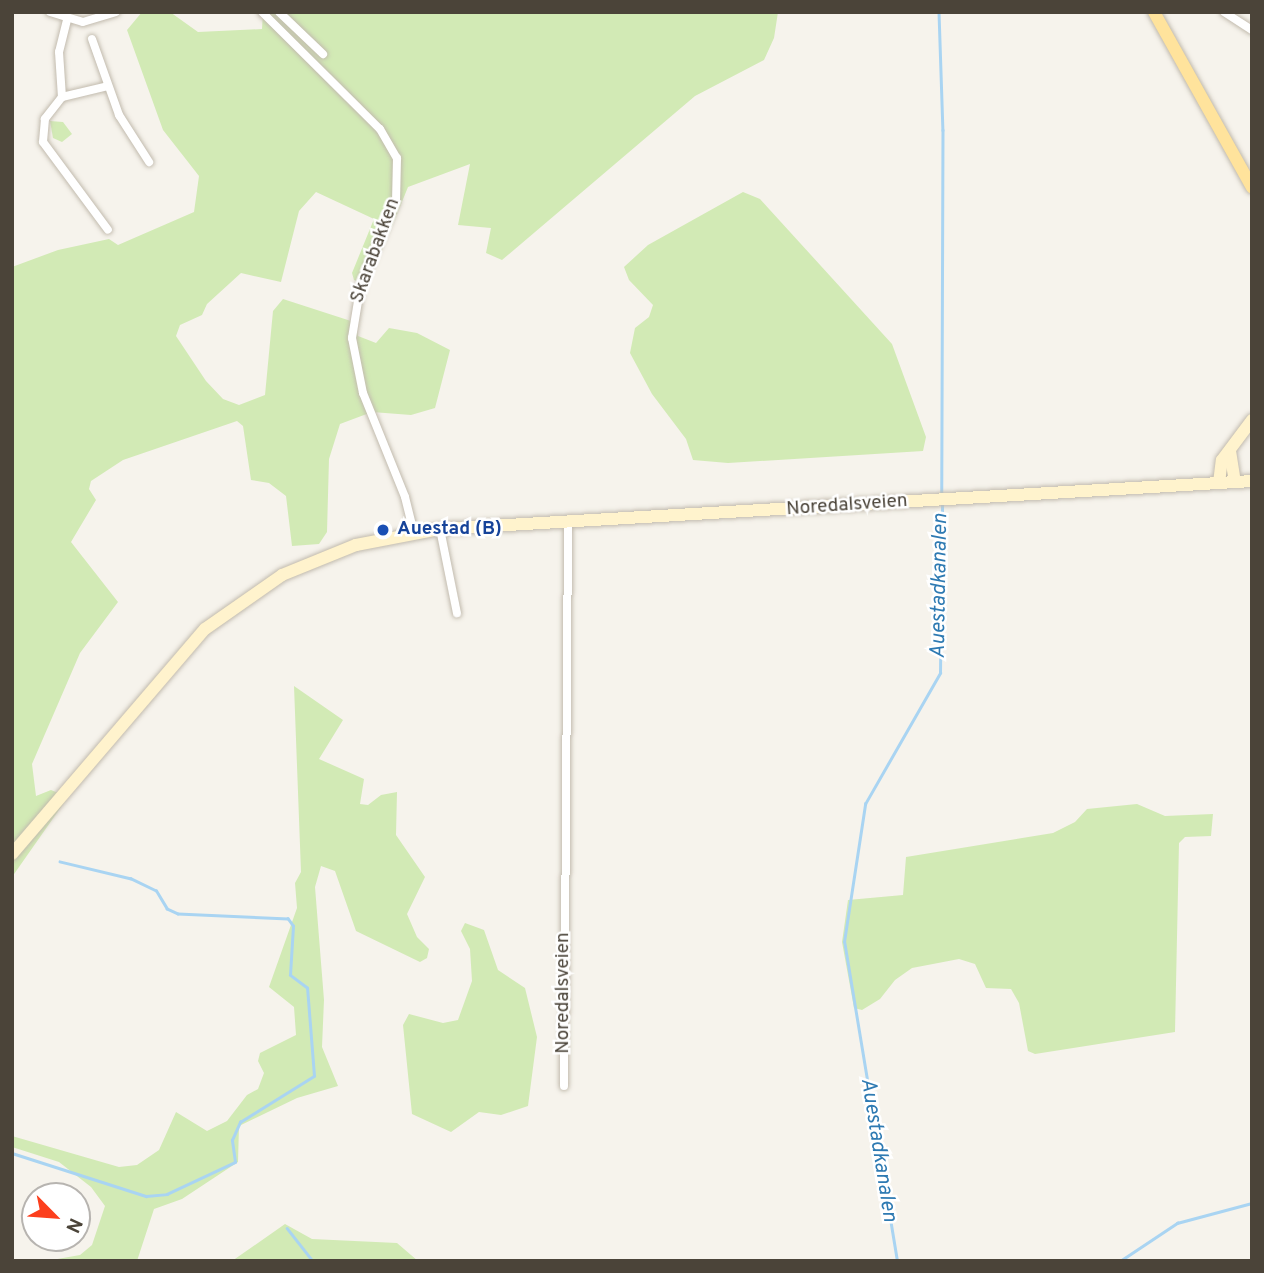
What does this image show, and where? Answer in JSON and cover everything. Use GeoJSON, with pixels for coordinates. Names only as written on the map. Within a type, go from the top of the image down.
{"type":"FeatureCollection","features":[{"type":"Feature","properties":{"kind":"main road"},"geometry":{"type":"LineString","coordinates":[[1154,12],[1252,187]]}},
{"type":"Feature","properties":{"kind":"main road"},"geometry":{"type":"LineString","coordinates":[[1219,483],[1222,460],[1252,420]]}},
{"type":"Feature","properties":{"kind":"main road"},"geometry":{"type":"LineString","coordinates":[[1230,451],[1235,482]]}},
{"type":"Feature","properties":{"kind":"main road","name":"Noredalsveien"},"geometry":{"type":"LineString","coordinates":[[12,854],[171,664],[219,618],[259,589],[309,562],[414,533],[440,529],[1252,481]]}},
{"type":"Feature","properties":{"kind":"street"},"geometry":{"type":"LineString","coordinates":[[50,12],[67,20],[92,21],[115,12]]}},
{"type":"Feature","properties":{"kind":"street","name":"Skarabakken"},"geometry":{"type":"LineString","coordinates":[[262,12],[380,129],[397,158],[396,202],[357,296],[352,338],[363,393],[405,497],[414,533]]}},
{"type":"Feature","properties":{"kind":"street"},"geometry":{"type":"LineString","coordinates":[[279,12],[323,54]]}},
{"type":"Feature","properties":{"kind":"street"},"geometry":{"type":"LineString","coordinates":[[1224,12],[1252,30]]}},
{"type":"Feature","properties":{"kind":"street"},"geometry":{"type":"LineString","coordinates":[[62,97],[59,51],[67,20]]}},
{"type":"Feature","properties":{"kind":"street"},"geometry":{"type":"LineString","coordinates":[[92,39],[125,128],[149,162]]}},
{"type":"Feature","properties":{"kind":"street"},"geometry":{"type":"LineString","coordinates":[[108,86],[62,97],[45,119],[43,142],[108,230]]}},
{"type":"Feature","properties":{"kind":"street","name":"Noredalsveien"},"geometry":{"type":"LineString","coordinates":[[564,1086],[568,522]]}},
{"type":"Feature","properties":{"kind":"street"},"geometry":{"type":"LineString","coordinates":[[440,529],[457,612]]}},
{"type":"Feature","properties":{"kind":"green space"},"geometry":{"type":"Polygon","coordinates":[[[142,12],[170,12],[198,32],[262,29],[263,12],[778,12],[774,38],[764,60],[695,96],[502,260],[486,253],[491,228],[458,225],[470,164],[408,187],[384,246],[361,283],[354,280],[352,273],[374,219],[316,192],[299,211],[281,282],[241,273],[207,304],[202,315],[180,325],[176,336],[206,381],[223,399],[239,405],[265,395],[273,311],[283,299],[354,322],[358,336],[376,343],[389,328],[417,333],[450,350],[435,408],[411,415],[372,412],[340,424],[329,459],[327,532],[319,544],[292,546],[286,496],[269,483],[251,480],[243,426],[237,421],[123,460],[91,481],[89,489],[96,500],[71,542],[118,602],[80,653],[32,764],[36,796],[51,790],[68,797],[12,877],[12,267],[58,250],[109,239],[118,245],[194,212],[199,176],[163,130],[127,30],[142,12]]]}},
{"type":"Feature","properties":{"kind":"green space"},"geometry":{"type":"Polygon","coordinates":[[[50,121],[63,122],[72,134],[62,142],[53,138],[50,121]]]}},
{"type":"Feature","properties":{"kind":"green space"},"geometry":{"type":"Polygon","coordinates":[[[743,192],[760,199],[892,344],[926,437],[923,451],[728,463],[693,460],[686,439],[652,394],[630,353],[635,328],[649,317],[653,305],[629,280],[624,267],[648,245],[743,192]]]}},
{"type":"Feature","properties":{"kind":"green space"},"geometry":{"type":"Polygon","coordinates":[[[294,686],[343,720],[319,759],[364,779],[360,804],[368,805],[381,795],[397,792],[396,835],[425,877],[407,914],[417,937],[429,949],[427,958],[420,962],[356,931],[335,871],[321,866],[315,887],[324,1000],[322,1047],[338,1086],[297,1098],[239,1126],[238,1162],[182,1199],[154,1209],[137,1261],[46,1261],[91,1252],[105,1206],[91,1187],[91,1182],[85,1182],[59,1162],[12,1147],[12,1136],[119,1167],[137,1165],[159,1150],[176,1112],[207,1131],[227,1121],[247,1095],[258,1089],[264,1073],[258,1061],[260,1053],[296,1035],[294,1007],[269,987],[297,908],[295,883],[301,872],[294,686]]]}},
{"type":"Feature","properties":{"kind":"green space"},"geometry":{"type":"Polygon","coordinates":[[[1137,804],[1165,816],[1213,814],[1211,836],[1185,837],[1179,843],[1175,1032],[1035,1054],[1028,1051],[1019,1003],[1011,989],[986,988],[975,964],[959,959],[912,968],[895,980],[880,999],[862,1010],[854,1008],[842,942],[848,900],[903,895],[906,857],[1053,833],[1075,822],[1087,809],[1137,804]]]}},
{"type":"Feature","properties":{"kind":"green space"},"geometry":{"type":"Polygon","coordinates":[[[465,923],[484,930],[498,970],[525,988],[537,1037],[528,1106],[501,1115],[479,1112],[451,1132],[412,1114],[403,1025],[409,1014],[443,1023],[458,1020],[472,981],[470,949],[461,931],[465,923]]]}},
{"type":"Feature","properties":{"kind":"green space"},"geometry":{"type":"Polygon","coordinates":[[[285,1224],[312,1239],[397,1243],[418,1261],[232,1261],[285,1224]]]}},
{"type":"Feature","properties":{"kind":"waterway","name":"Auestadkanalen"},"geometry":{"type":"LineString","coordinates":[[939,12],[943,130],[942,495]]}},
{"type":"Feature","properties":{"kind":"waterway","name":"Auestadkanalen"},"geometry":{"type":"LineString","coordinates":[[897,1261],[844,942],[865,804],[940,673],[942,505]]}},
{"type":"Feature","properties":{"kind":"waterway"},"geometry":{"type":"LineString","coordinates":[[12,1153],[146,1196],[167,1194],[235,1162],[232,1140],[240,1122],[314,1076],[307,988],[290,975],[293,926],[288,919],[178,914],[167,909],[156,891],[131,879],[60,862]]}},
{"type":"Feature","properties":{"kind":"waterway"},"geometry":{"type":"LineString","coordinates":[[1120,1261],[1177,1223],[1252,1203]]}},
{"type":"Feature","properties":{"kind":"waterway"},"geometry":{"type":"LineString","coordinates":[[287,1228],[313,1261]]}},
{"type":"Feature","properties":{"kind":"place","name":"Auestad (B)"},"geometry":{"type":"Point","coordinates":[383,530]}}]}
